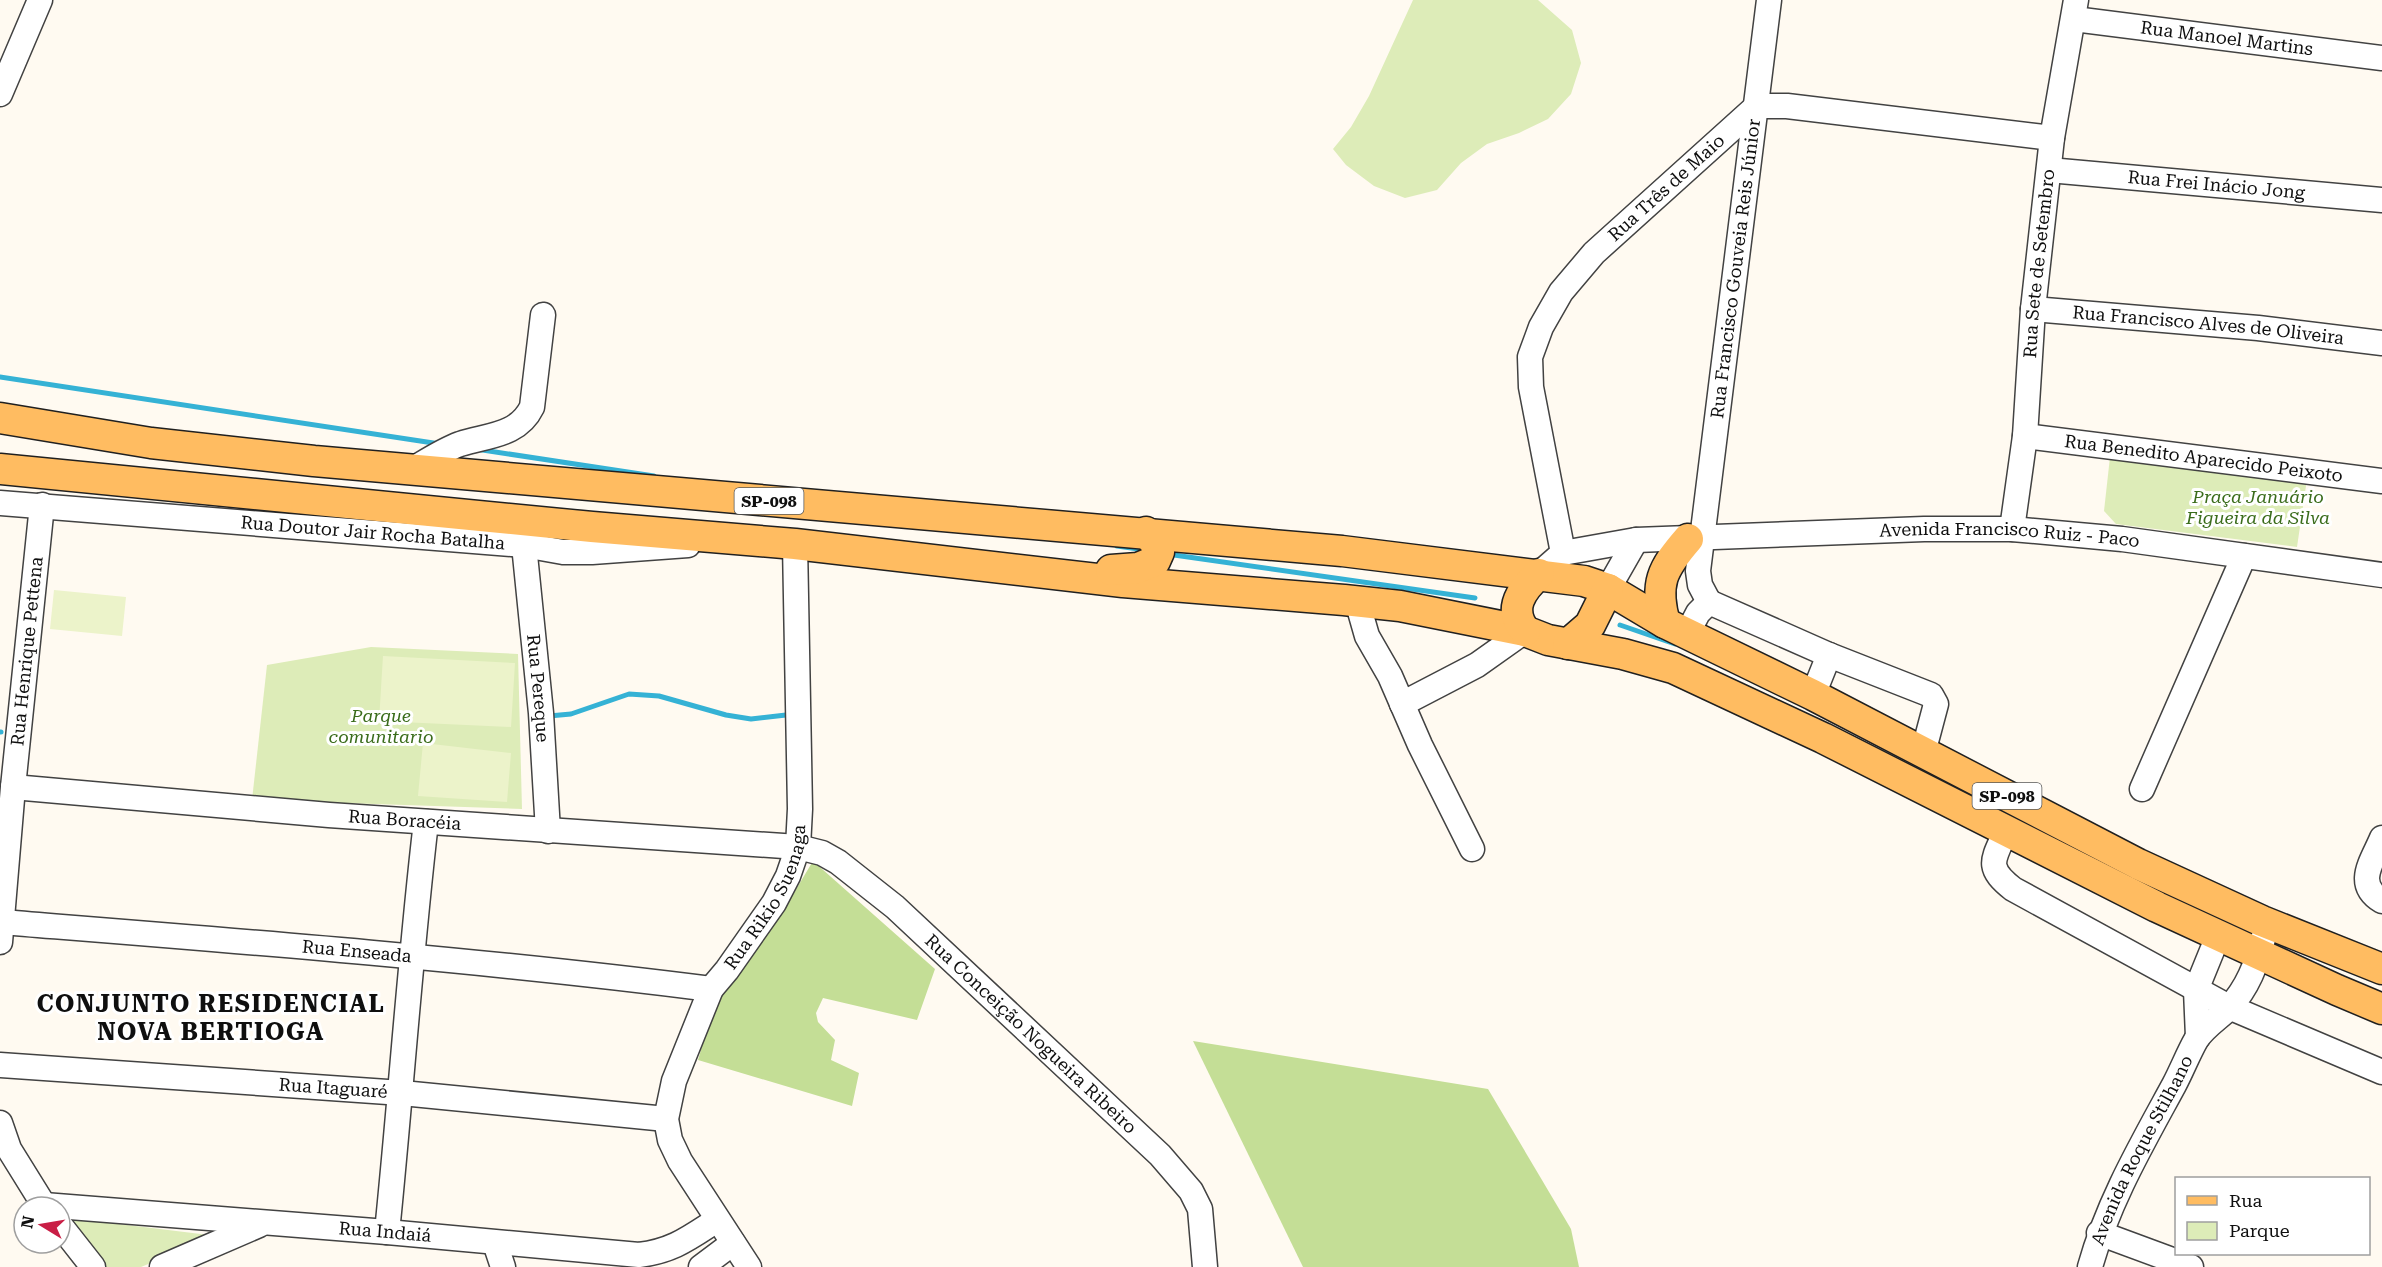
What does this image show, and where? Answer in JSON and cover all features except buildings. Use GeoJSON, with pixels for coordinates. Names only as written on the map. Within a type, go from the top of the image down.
{"type":"FeatureCollection","features":[{"type":"Feature","properties":{"kind":"main road","name":"SP-098"},"geometry":{"type":"LineString","coordinates":[[0,418],[152,443],[314,461],[1342,550],[1584,581],[1608,589],[1676,628],[1813,695],[2138,864],[2262,921],[2382,969]]}},
{"type":"Feature","properties":{"kind":"main road","name":"SP-098"},"geometry":{"type":"LineString","coordinates":[[0,469],[795,544],[1123,582],[1357,601],[1434,612],[1525,631],[1548,640],[1623,654],[1673,668],[1823,738],[2218,936],[2382,1009]]}},
{"type":"Feature","properties":{"kind":"main road"},"geometry":{"type":"LineString","coordinates":[[1063,575],[1149,565],[1155,561],[1159,552],[1154,541],[1146,532]]}},
{"type":"Feature","properties":{"kind":"main road"},"geometry":{"type":"LineString","coordinates":[[1676,628],[1660,607],[1660,584],[1673,557],[1695,539]]}},
{"type":"Feature","properties":{"kind":"main road"},"geometry":{"type":"LineString","coordinates":[[1525,631],[1519,623],[1516,611],[1518,601],[1525,587],[1539,574]]}},
{"type":"Feature","properties":{"kind":"main road"},"geometry":{"type":"LineString","coordinates":[[1568,644],[1590,625],[1608,589]]}},
{"type":"Feature","properties":{"kind":"street"},"geometry":{"type":"LineString","coordinates":[[2,86],[40,0]]}},
{"type":"Feature","properties":{"kind":"street","name":"Rua Francisco Gouveia Reis Júnior"},"geometry":{"type":"LineString","coordinates":[[1709,602],[1701,585],[1695,539],[1757,106],[1769,0]]}},
{"type":"Feature","properties":{"kind":"street","name":"Rua Manoel Martins"},"geometry":{"type":"LineString","coordinates":[[2075,10],[2382,58]]}},
{"type":"Feature","properties":{"kind":"street","name":"Rua Sete de Setembro"},"geometry":{"type":"LineString","coordinates":[[2012,529],[2025,436],[2033,309],[2052,138],[2075,10]]}},
{"type":"Feature","properties":{"kind":"street"},"geometry":{"type":"LineString","coordinates":[[1757,106],[1787,106],[2052,138]]}},
{"type":"Feature","properties":{"kind":"street","name":"Rua Três de Maio"},"geometry":{"type":"LineString","coordinates":[[1563,553],[1531,387],[1530,357],[1541,327],[1561,292],[1594,253],[1757,106]]}},
{"type":"Feature","properties":{"kind":"street","name":"Rua Frei Inácio Jong"},"geometry":{"type":"LineString","coordinates":[[2049,170],[2382,200]]}},
{"type":"Feature","properties":{"kind":"street","name":"Rua Francisco Alves de Oliveira"},"geometry":{"type":"LineString","coordinates":[[2033,309],[2258,328],[2382,343]]}},
{"type":"Feature","properties":{"kind":"street"},"geometry":{"type":"LineString","coordinates":[[415,468],[443,451],[460,444],[505,433],[527,417],[532,407],[543,315]]}},
{"type":"Feature","properties":{"kind":"street","name":"Rua Benedito Aparecido Peixoto"},"geometry":{"type":"LineString","coordinates":[[2025,436],[2382,481]]}},
{"type":"Feature","properties":{"kind":"street","name":"Rua Doutor Jair Rocha Batalha"},"geometry":{"type":"LineString","coordinates":[[0,503],[524,545],[563,552],[592,552],[745,540]]}},
{"type":"Feature","properties":{"kind":"street","name":"Rua Henrique Pettena"},"geometry":{"type":"LineString","coordinates":[[1,932],[13,787],[42,505]]}},
{"type":"Feature","properties":{"kind":"street","name":"Avenida Francisco Ruiz - Paco"},"geometry":{"type":"LineString","coordinates":[[1563,553],[1636,540],[1924,529],[2012,529],[2122,539],[2382,575]]}},
{"type":"Feature","properties":{"kind":"street"},"geometry":{"type":"LineString","coordinates":[[1608,589],[1636,540]]}},
{"type":"Feature","properties":{"kind":"street","name":"Rua Rikio Suenaga"},"geometry":{"type":"LineString","coordinates":[[749,1267],[680,1161],[670,1140],[666,1119],[674,1081],[711,988],[727,970],[774,903],[788,876],[798,847],[801,809],[795,544]]}},
{"type":"Feature","properties":{"kind":"street","name":"Rua Pereque"},"geometry":{"type":"LineString","coordinates":[[524,545],[541,713],[548,831]]}},
{"type":"Feature","properties":{"kind":"street"},"geometry":{"type":"LineString","coordinates":[[1539,574],[1563,553]]}},
{"type":"Feature","properties":{"kind":"street"},"geometry":{"type":"LineString","coordinates":[[2142,789],[2244,556]]}},
{"type":"Feature","properties":{"kind":"street"},"geometry":{"type":"LineString","coordinates":[[1357,601],[1367,636],[1390,676],[1472,849]]}},
{"type":"Feature","properties":{"kind":"street"},"geometry":{"type":"LineString","coordinates":[[1676,628],[1698,613],[1709,602],[1828,655],[1931,695],[1936,704],[1923,753]]}},
{"type":"Feature","properties":{"kind":"street"},"geometry":{"type":"LineString","coordinates":[[1402,704],[1477,665],[1525,631]]}},
{"type":"Feature","properties":{"kind":"street"},"geometry":{"type":"LineString","coordinates":[[1813,695],[1828,655]]}},
{"type":"Feature","properties":{"kind":"street","name":"Rua Boracéia"},"geometry":{"type":"LineString","coordinates":[[13,787],[426,822],[798,847]]}},
{"type":"Feature","properties":{"kind":"street"},"geometry":{"type":"LineString","coordinates":[[387,1232],[402,1093],[411,955],[426,822]]}},
{"type":"Feature","properties":{"kind":"street"},"geometry":{"type":"LineString","coordinates":[[2006,831],[1994,860],[1995,872],[2013,889],[2229,1007],[2382,1072]]}},
{"type":"Feature","properties":{"kind":"street"},"geometry":{"type":"LineString","coordinates":[[2382,838],[2369,868],[2366,884],[2369,892],[2382,901]]}},
{"type":"Feature","properties":{"kind":"street","name":"Rua Conceição Nogueira Ribeiro"},"geometry":{"type":"LineString","coordinates":[[798,847],[822,853],[838,862],[895,907],[1160,1155],[1191,1191],[1200,1209],[1205,1267]]}},
{"type":"Feature","properties":{"kind":"street","name":"Avenida Roque Stilhano"},"geometry":{"type":"LineString","coordinates":[[2090,1267],[2099,1233],[2143,1139],[2198,1037],[2229,1007],[2253,975],[2263,938],[2262,921]]}},
{"type":"Feature","properties":{"kind":"street","name":"Rua Enseada"},"geometry":{"type":"LineString","coordinates":[[1,932],[411,955],[548,968],[711,988]]}},
{"type":"Feature","properties":{"kind":"street","name":"Avenida Roque Stilhano"},"geometry":{"type":"LineString","coordinates":[[2198,1037],[2196,990],[2218,936]]}},
{"type":"Feature","properties":{"kind":"street","name":"Rua Itaguaré"},"geometry":{"type":"LineString","coordinates":[[0,1065],[402,1093],[666,1119]]}},
{"type":"Feature","properties":{"kind":"street"},"geometry":{"type":"LineString","coordinates":[[0,1124],[9,1149],[38,1195]]}},
{"type":"Feature","properties":{"kind":"street","name":"Rua Indaiá"},"geometry":{"type":"LineString","coordinates":[[72,1208],[387,1232],[639,1255],[661,1252],[670,1248],[717,1220]]}},
{"type":"Feature","properties":{"kind":"street"},"geometry":{"type":"LineString","coordinates":[[162,1267],[264,1223]]}},
{"type":"Feature","properties":{"kind":"street"},"geometry":{"type":"LineString","coordinates":[[2099,1233],[2191,1267]]}},
{"type":"Feature","properties":{"kind":"street"},"geometry":{"type":"LineString","coordinates":[[72,1241],[93,1267]]}},
{"type":"Feature","properties":{"kind":"street"},"geometry":{"type":"LineString","coordinates":[[495,1243],[503,1267]]}},
{"type":"Feature","properties":{"kind":"street"},"geometry":{"type":"LineString","coordinates":[[701,1267],[733,1243]]}},
{"type":"Feature","properties":{"kind":"green space"},"geometry":{"type":"Polygon","coordinates":[[[1413,0],[1538,0],[1572,30],[1581,63],[1571,94],[1548,119],[1519,133],[1487,144],[1461,163],[1437,190],[1405,198],[1374,186],[1346,165],[1333,149],[1351,127],[1369,96],[1413,0]]]}},
{"type":"Feature","properties":{"kind":"green space","name":"Praça Januário Figueira da Silva"},"geometry":{"type":"Polygon","coordinates":[[[2110,457],[2307,479],[2297,547],[2116,524],[2104,511],[2110,457]]]}},
{"type":"Feature","properties":{"kind":"green space"},"geometry":{"type":"Polygon","coordinates":[[[54,590],[126,597],[122,636],[50,629],[54,590]]]}},
{"type":"Feature","properties":{"kind":"green space","name":"Parque comunitario"},"geometry":{"type":"Polygon","coordinates":[[[371,647],[518,654],[522,809],[252,800],[267,665],[371,647]]]}},
{"type":"Feature","properties":{"kind":"green space"},"geometry":{"type":"Polygon","coordinates":[[[383,656],[515,663],[511,727],[379,721],[383,656]]]}},
{"type":"Feature","properties":{"kind":"green space"},"geometry":{"type":"Polygon","coordinates":[[[423,743],[511,753],[507,802],[418,796],[423,743]]]}},
{"type":"Feature","properties":{"kind":"green space"},"geometry":{"type":"Polygon","coordinates":[[[813,861],[935,969],[917,1020],[823,998],[816,1013],[818,1022],[835,1040],[831,1060],[859,1073],[852,1106],[698,1060],[712,1012],[732,977],[783,911],[813,861]]]}},
{"type":"Feature","properties":{"kind":"green space"},"geometry":{"type":"Polygon","coordinates":[[[1193,1041],[1488,1089],[1571,1229],[1579,1267],[1303,1267],[1193,1041]]]}},
{"type":"Feature","properties":{"kind":"green space"},"geometry":{"type":"Polygon","coordinates":[[[72,1218],[217,1236],[141,1267],[99,1267],[72,1231],[72,1218]]]}},
{"type":"Feature","properties":{"kind":"waterway"},"geometry":{"type":"LineString","coordinates":[[0,377],[440,444]]}},
{"type":"Feature","properties":{"kind":"waterway"},"geometry":{"type":"LineString","coordinates":[[476,449],[654,476]]}},
{"type":"Feature","properties":{"kind":"waterway"},"geometry":{"type":"LineString","coordinates":[[1117,546],[1146,550]]}},
{"type":"Feature","properties":{"kind":"waterway"},"geometry":{"type":"LineString","coordinates":[[1167,554],[1475,598]]}},
{"type":"Feature","properties":{"kind":"waterway"},"geometry":{"type":"LineString","coordinates":[[1620,625],[1675,644]]}},
{"type":"Feature","properties":{"kind":"waterway"},"geometry":{"type":"LineString","coordinates":[[549,716],[571,714],[629,694],[659,696],[726,715],[751,719],[786,715]]}},
{"type":"Feature","properties":{"kind":"district","name":"CONJUNTO RESIDENCIAL NOVA BERTIOGA"},"geometry":{"type":"Point","coordinates":[211,1018]}}]}
